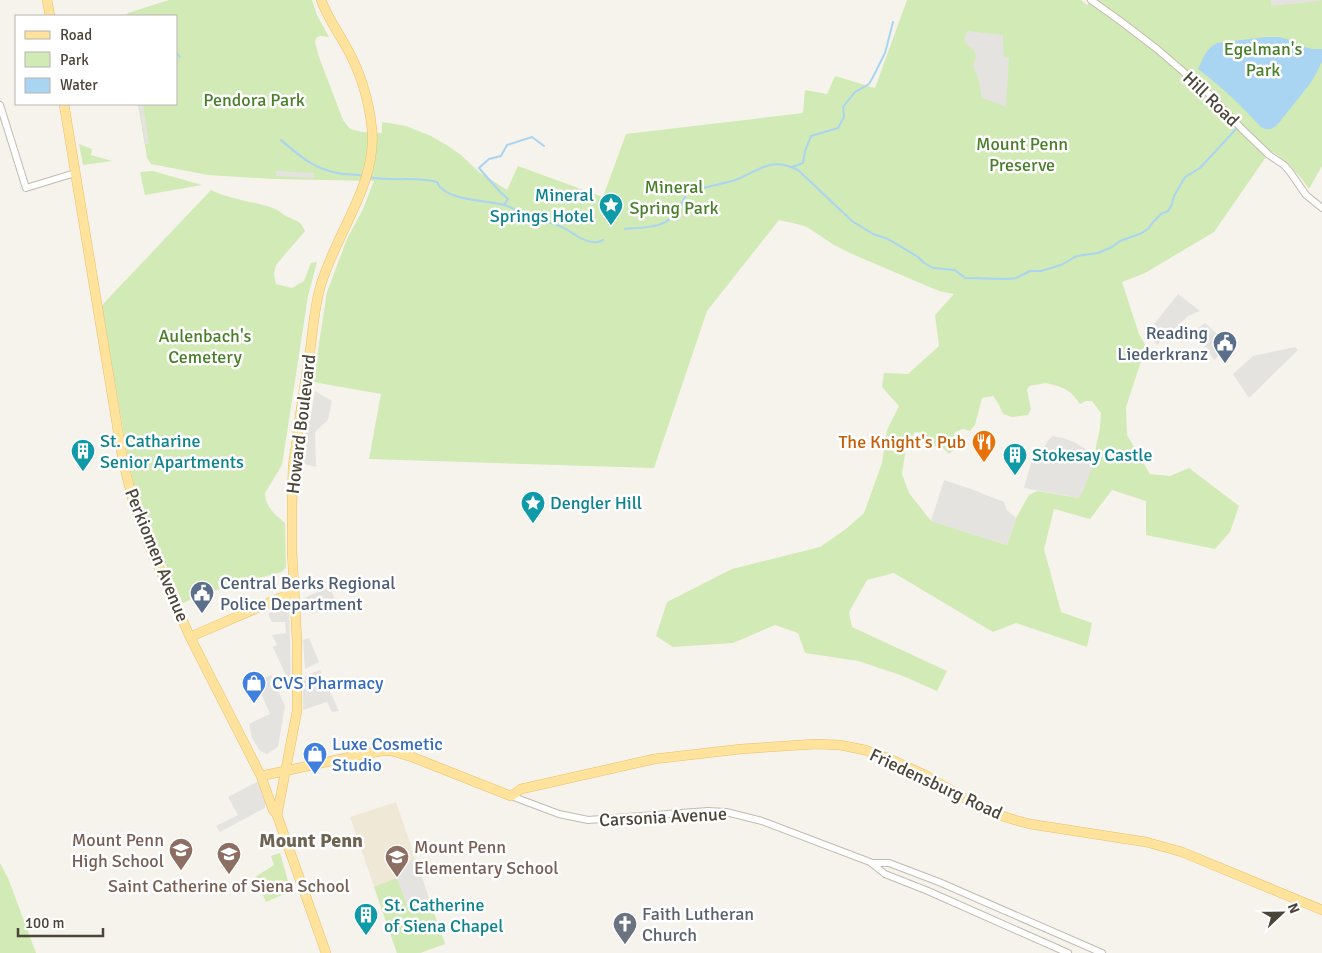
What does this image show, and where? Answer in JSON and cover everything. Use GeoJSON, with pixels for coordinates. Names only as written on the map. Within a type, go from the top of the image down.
{"type":"FeatureCollection","features":[{"type":"Feature","properties":{"kind":"main road"},"geometry":{"type":"LineString","coordinates":[[47,0],[50,15]]}},
{"type":"Feature","properties":{"kind":"main road","name":"Howard Boulevard"},"geometry":{"type":"LineString","coordinates":[[277,815],[297,711],[297,641],[292,551],[292,488],[296,446],[319,290],[329,260],[367,173],[372,139],[366,93],[354,62],[333,26],[321,0]]}},
{"type":"Feature","properties":{"kind":"main road","name":"Perkiomen Avenue"},"geometry":{"type":"LineString","coordinates":[[64,105],[132,501],[149,545],[190,637],[261,776],[273,810],[277,815],[326,953]]}},
{"type":"Feature","properties":{"kind":"main road"},"geometry":{"type":"LineString","coordinates":[[190,637],[294,592]]}},
{"type":"Feature","properties":{"kind":"main road","name":"Friedensburg Road"},"geometry":{"type":"LineString","coordinates":[[511,796],[521,789],[654,759],[741,749],[816,744],[847,746],[873,752],[925,775],[986,811],[1030,824],[1146,842],[1182,852],[1322,910]]}},
{"type":"Feature","properties":{"kind":"main road"},"geometry":{"type":"LineString","coordinates":[[261,776],[364,754],[392,751],[511,796]]}},
{"type":"Feature","properties":{"kind":"street","name":"Hill Road"},"geometry":{"type":"LineString","coordinates":[[1091,0],[1157,49],[1208,94],[1270,155],[1284,165],[1306,195],[1322,208]]}},
{"type":"Feature","properties":{"kind":"street"},"geometry":{"type":"LineString","coordinates":[[0,104],[26,188],[75,173]]}},
{"type":"Feature","properties":{"kind":"street","name":"Carsonia Avenue"},"geometry":{"type":"LineString","coordinates":[[511,796],[559,814],[588,820],[699,812],[726,812],[762,821],[870,862],[885,874],[1068,953]]}},
{"type":"Feature","properties":{"kind":"street","name":"Carsonia Avenue"},"geometry":{"type":"LineString","coordinates":[[870,862],[890,863],[939,882],[1102,953]]}},
{"type":"Feature","properties":{"kind":"shaded area"},"geometry":{"type":"Polygon","coordinates":[[[1271,0],[1320,0],[1320,1],[1271,6],[1271,0]]]}},
{"type":"Feature","properties":{"kind":"shaded area"},"geometry":{"type":"Polygon","coordinates":[[[967,31],[1003,35],[1004,57],[1009,58],[1006,107],[982,98],[978,77],[973,66],[976,57],[974,50],[964,42],[967,31]]]}},
{"type":"Feature","properties":{"kind":"shaded area"},"geometry":{"type":"Polygon","coordinates":[[[139,105],[143,105],[149,144],[145,144],[139,105]]]}},
{"type":"Feature","properties":{"kind":"shaded area"},"geometry":{"type":"Polygon","coordinates":[[[276,171],[314,173],[314,178],[276,176],[276,171]]]}},
{"type":"Feature","properties":{"kind":"shaded area"},"geometry":{"type":"Polygon","coordinates":[[[1178,294],[1200,311],[1188,316],[1157,345],[1146,334],[1178,294]]]}},
{"type":"Feature","properties":{"kind":"shaded area"},"geometry":{"type":"Polygon","coordinates":[[[1205,323],[1230,346],[1214,360],[1194,331],[1205,323]]]}},
{"type":"Feature","properties":{"kind":"shaded area"},"geometry":{"type":"Polygon","coordinates":[[[1295,347],[1298,350],[1249,398],[1233,374],[1253,356],[1295,347]]]}},
{"type":"Feature","properties":{"kind":"shaded area"},"geometry":{"type":"Polygon","coordinates":[[[315,391],[332,401],[328,420],[315,432],[316,467],[301,463],[306,424],[310,421],[315,391]]]}},
{"type":"Feature","properties":{"kind":"shaded area"},"geometry":{"type":"Polygon","coordinates":[[[1053,436],[1076,443],[1096,456],[1079,498],[1024,488],[1034,452],[1045,446],[1053,436]]]}},
{"type":"Feature","properties":{"kind":"shaded area"},"geometry":{"type":"Polygon","coordinates":[[[944,480],[1004,502],[1007,510],[1016,518],[1007,545],[931,521],[944,480]]]}},
{"type":"Feature","properties":{"kind":"shaded area"},"geometry":{"type":"Polygon","coordinates":[[[329,587],[338,605],[312,614],[304,598],[329,587]]]}},
{"type":"Feature","properties":{"kind":"shaded area"},"geometry":{"type":"Polygon","coordinates":[[[289,605],[291,676],[287,678],[273,647],[277,645],[272,635],[286,633],[285,622],[272,622],[268,614],[282,606],[289,605]]]}},
{"type":"Feature","properties":{"kind":"shaded area"},"geometry":{"type":"Polygon","coordinates":[[[309,638],[319,662],[305,669],[303,640],[309,638]]]}},
{"type":"Feature","properties":{"kind":"shaded area"},"geometry":{"type":"Polygon","coordinates":[[[320,670],[339,711],[332,712],[327,702],[303,710],[303,677],[320,670]]]}},
{"type":"Feature","properties":{"kind":"shaded area"},"geometry":{"type":"Polygon","coordinates":[[[271,675],[285,706],[278,747],[267,754],[260,751],[252,738],[249,724],[270,714],[256,681],[271,675]]]}},
{"type":"Feature","properties":{"kind":"shaded area"},"geometry":{"type":"Polygon","coordinates":[[[257,782],[265,800],[265,808],[220,832],[216,826],[238,815],[228,797],[257,782]]]}},
{"type":"Feature","properties":{"kind":"shaded area","name":"Mount Penn Elementary School"},"geometry":{"type":"Polygon","coordinates":[[[396,802],[445,944],[420,953],[397,953],[350,817],[396,802]]]}},
{"type":"Feature","properties":{"kind":"shaded area"},"geometry":{"type":"Polygon","coordinates":[[[416,859],[429,899],[408,907],[397,878],[399,877],[395,865],[416,859]]]}},
{"type":"Feature","properties":{"kind":"green space","name":"Mount Penn Preserve"},"geometry":{"type":"Polygon","coordinates":[[[169,0],[312,0],[317,15],[329,37],[320,36],[316,38],[315,42],[319,57],[343,120],[350,129],[382,133],[382,122],[406,126],[431,136],[448,146],[479,172],[507,190],[518,166],[603,197],[626,134],[803,113],[805,90],[827,94],[835,76],[875,88],[907,0],[1081,0],[1087,5],[1091,0],[1322,0],[1322,166],[1309,189],[1301,178],[1273,152],[1266,157],[1214,232],[1145,273],[1122,282],[1139,334],[1146,346],[1126,407],[1127,435],[1150,474],[1170,476],[1189,468],[1239,506],[1230,532],[1215,549],[1146,535],[1146,501],[1112,490],[1090,519],[1054,509],[1044,549],[1061,612],[1092,623],[1087,647],[1016,623],[993,632],[894,573],[867,580],[849,612],[852,627],[947,671],[937,691],[903,676],[858,661],[805,653],[798,633],[775,625],[733,643],[673,647],[656,636],[667,602],[732,569],[820,547],[846,529],[864,513],[882,463],[887,430],[899,406],[882,387],[884,373],[908,374],[939,346],[935,315],[954,294],[939,291],[852,254],[834,245],[807,227],[779,220],[707,311],[654,468],[369,459],[381,394],[313,382],[327,292],[347,239],[363,209],[374,181],[274,179],[208,175],[151,164],[147,158],[138,105],[178,105],[178,15],[126,15],[169,0]],[[1046,383],[1029,386],[1027,390],[1031,409],[1028,415],[1012,417],[1003,414],[993,396],[982,398],[975,425],[970,431],[963,429],[955,432],[952,441],[956,444],[955,449],[949,454],[937,445],[931,449],[925,446],[925,433],[915,432],[906,447],[902,474],[909,493],[931,521],[1007,545],[1016,518],[1029,495],[1037,491],[1079,498],[1096,456],[1101,413],[1092,401],[1080,404],[1062,387],[1046,383]]]}},
{"type":"Feature","properties":{"kind":"green space"},"geometry":{"type":"Polygon","coordinates":[[[79,144],[92,149],[91,155],[112,161],[83,165],[79,144]]]}},
{"type":"Feature","properties":{"kind":"green space"},"geometry":{"type":"Polygon","coordinates":[[[153,171],[202,185],[145,195],[140,172],[153,171]]]}},
{"type":"Feature","properties":{"kind":"green space","name":"Aulenbach's Cemetery"},"geometry":{"type":"Polygon","coordinates":[[[211,190],[275,209],[302,225],[305,231],[276,265],[274,274],[276,284],[292,288],[304,281],[311,263],[317,262],[308,296],[282,465],[265,493],[269,506],[285,523],[286,568],[281,572],[205,593],[183,603],[139,503],[129,464],[102,306],[211,190]]]}},
{"type":"Feature","properties":{"kind":"green space"},"geometry":{"type":"Polygon","coordinates":[[[280,853],[291,891],[266,902],[255,877],[274,865],[271,856],[280,853]]]}},
{"type":"Feature","properties":{"kind":"green space"},"geometry":{"type":"Polygon","coordinates":[[[0,863],[8,878],[36,953],[0,953],[0,863]]]}},
{"type":"Feature","properties":{"kind":"green space"},"geometry":{"type":"Polygon","coordinates":[[[397,878],[408,907],[429,899],[445,944],[420,953],[397,953],[374,887],[397,878]]]}},
{"type":"Feature","properties":{"kind":"water"},"geometry":{"type":"Polygon","coordinates":[[[1279,37],[1312,49],[1322,49],[1322,61],[1309,85],[1278,124],[1274,128],[1269,129],[1260,126],[1215,82],[1198,69],[1207,51],[1217,43],[1279,37]]]}},
{"type":"Feature","properties":{"kind":"waterway"},"geometry":{"type":"LineString","coordinates":[[792,167],[803,163],[811,136],[838,128],[844,117],[843,107],[855,92],[869,84],[885,53],[893,22]]}},
{"type":"Feature","properties":{"kind":"waterway"},"geometry":{"type":"LineString","coordinates":[[625,229],[664,223],[676,213],[687,192],[732,181],[764,167],[779,164],[798,170],[852,221],[873,234],[888,239],[933,268],[955,270],[965,278],[1016,278],[1030,271],[1041,271],[1061,265],[1077,256],[1098,253],[1120,241],[1142,233],[1161,214],[1168,211],[1185,177],[1200,168],[1237,128]]}},
{"type":"Feature","properties":{"kind":"waterway"},"geometry":{"type":"LineString","coordinates":[[504,205],[508,199],[479,168],[489,159],[501,156],[507,145],[532,137],[544,146]]}},
{"type":"Feature","properties":{"kind":"waterway"},"geometry":{"type":"LineString","coordinates":[[281,140],[302,158],[324,170],[364,176]]}},
{"type":"Feature","properties":{"kind":"waterway"},"geometry":{"type":"LineString","coordinates":[[368,177],[420,179],[437,182],[448,193],[467,199],[507,206],[528,216],[560,226],[588,241],[596,242],[603,240]]}},
{"type":"Feature","properties":{"kind":"place","name":"Mineral Springs Hotel"},"geometry":{"type":"Point","coordinates":[611,226]}},
{"type":"Feature","properties":{"kind":"place","name":"Reading Liederkranz"},"geometry":{"type":"Point","coordinates":[1225,364]}},
{"type":"Feature","properties":{"kind":"place","name":"The Knight's Pub"},"geometry":{"type":"Point","coordinates":[984,463]}},
{"type":"Feature","properties":{"kind":"place","name":"St. Catharine Senior Apartments"},"geometry":{"type":"Point","coordinates":[83,472]}},
{"type":"Feature","properties":{"kind":"place","name":"Stokesay Castle"},"geometry":{"type":"Point","coordinates":[1015,476]}},
{"type":"Feature","properties":{"kind":"place","name":"Dengler Hill"},"geometry":{"type":"Point","coordinates":[533,524]}},
{"type":"Feature","properties":{"kind":"place","name":"Central Berks Regional Police Department"},"geometry":{"type":"Point","coordinates":[202,614]}},
{"type":"Feature","properties":{"kind":"place","name":"CVS Pharmacy"},"geometry":{"type":"Point","coordinates":[254,704]}},
{"type":"Feature","properties":{"kind":"place","name":"Luxe Cosmetic Studio"},"geometry":{"type":"Point","coordinates":[315,775]}},
{"type":"Feature","properties":{"kind":"place","name":"Mount Penn High School"},"geometry":{"type":"Point","coordinates":[181,871]}},
{"type":"Feature","properties":{"kind":"place","name":"Saint Catherine of Siena School"},"geometry":{"type":"Point","coordinates":[229,875]}},
{"type":"Feature","properties":{"kind":"place","name":"Mount Penn Elementary School"},"geometry":{"type":"Point","coordinates":[397,878]}},
{"type":"Feature","properties":{"kind":"place","name":"St. Catherine of Siena Chapel"},"geometry":{"type":"Point","coordinates":[366,936]}},
{"type":"Feature","properties":{"kind":"place","name":"Faith Lutheran Church"},"geometry":{"type":"Point","coordinates":[625,945]}},
{"type":"Feature","properties":{"kind":"district","name":"Mount Penn"},"geometry":{"type":"Point","coordinates":[311,840]}},
{"type":"Feature","properties":{"kind":"park label","name":"Egelman's Park"},"geometry":{"type":"Point","coordinates":[1263,59]}},
{"type":"Feature","properties":{"kind":"park label","name":"Pendora Park"},"geometry":{"type":"Point","coordinates":[254,100]}},
{"type":"Feature","properties":{"kind":"park label","name":"Mineral Spring Park"},"geometry":{"type":"Point","coordinates":[674,197]}}]}
